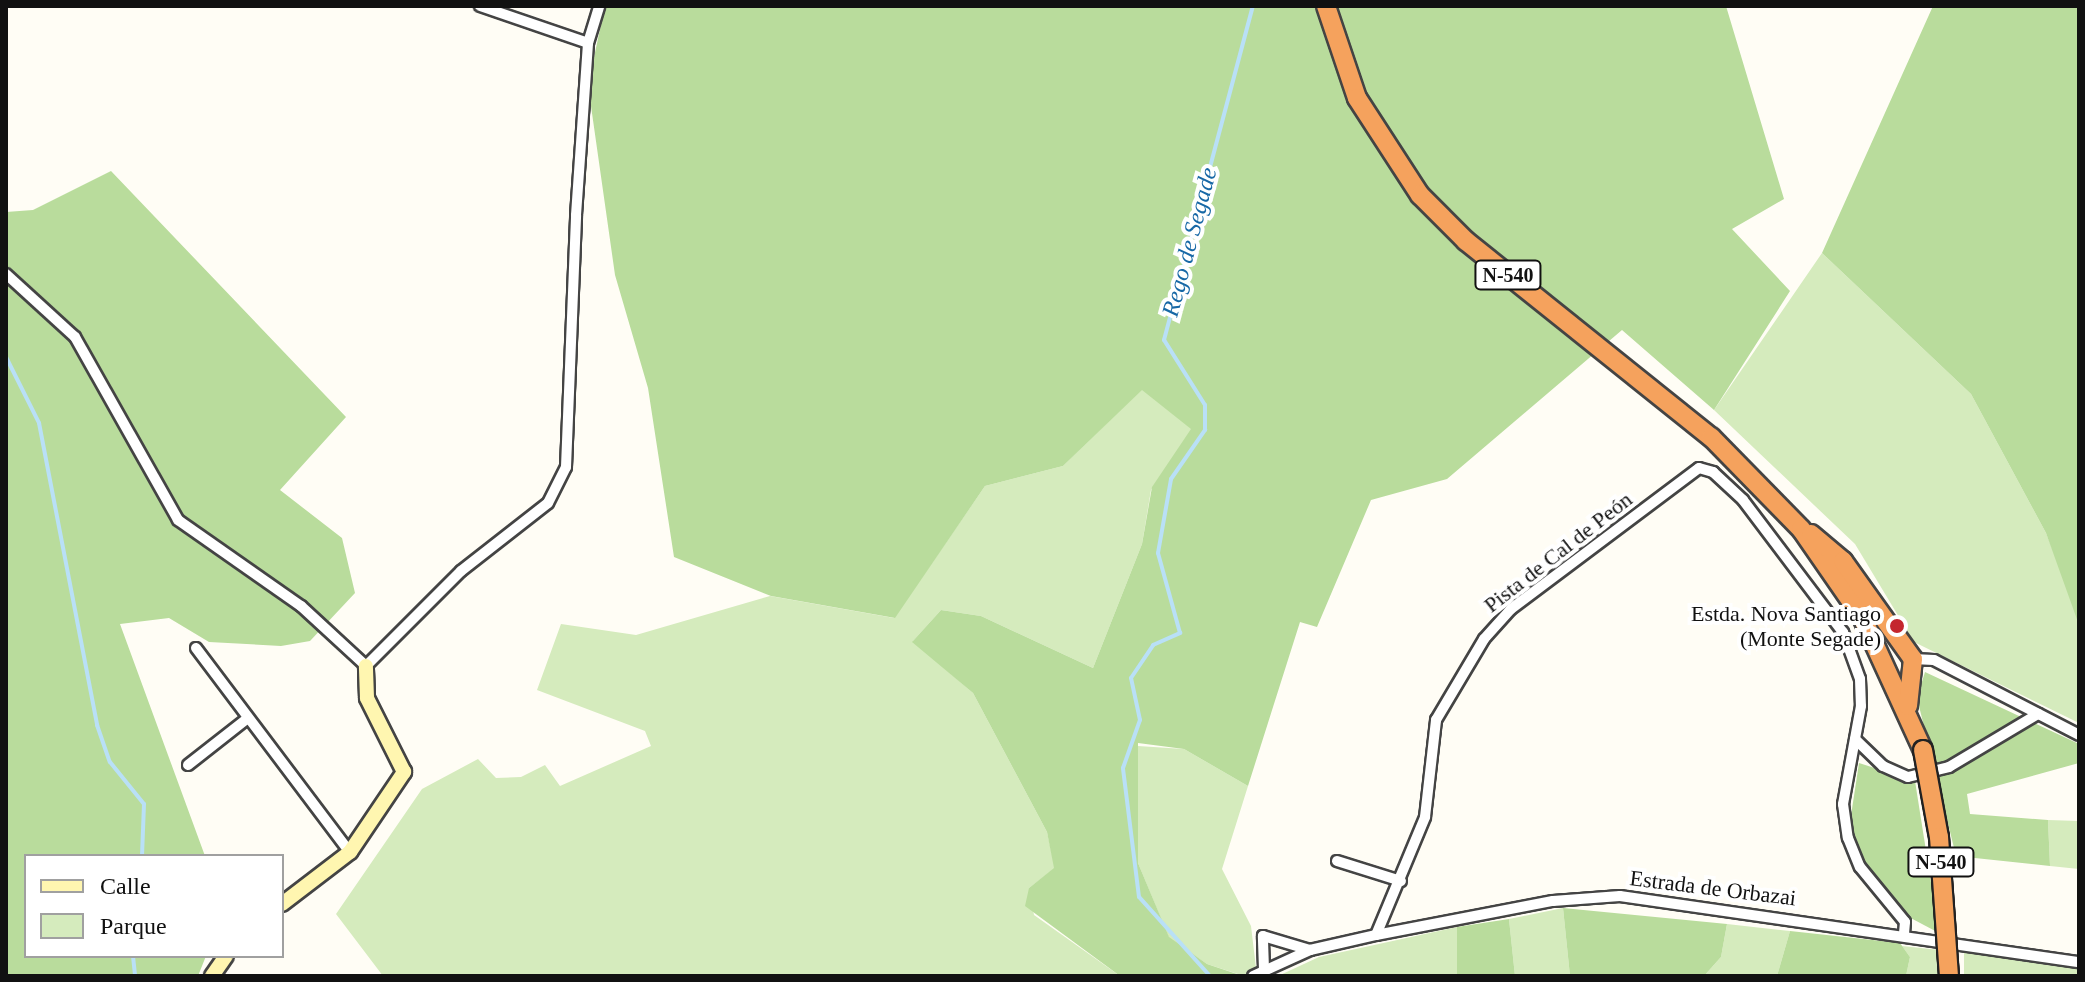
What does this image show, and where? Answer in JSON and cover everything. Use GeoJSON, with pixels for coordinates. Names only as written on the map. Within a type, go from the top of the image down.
{"type":"FeatureCollection","features":[{"type":"Feature","properties":{"kind":"highway","name":"N-540"},"geometry":{"type":"LineString","coordinates":[[1326,6],[1357,98],[1420,195],[1762,487],[1801,529],[1862,617],[1909,713],[1923,750],[1939,837],[1949,976]]}},
{"type":"Feature","properties":{"kind":"highway"},"geometry":{"type":"LineString","coordinates":[[1801,529],[1843,561],[1913,659],[1909,713]]}},
{"type":"Feature","properties":{"kind":"street"},"geometry":{"type":"LineString","coordinates":[[480,6],[588,43]]}},
{"type":"Feature","properties":{"kind":"street"},"geometry":{"type":"LineString","coordinates":[[366,666],[461,571],[524,527],[548,503],[566,467],[588,43],[599,6]]}},
{"type":"Feature","properties":{"kind":"street"},"geometry":{"type":"LineString","coordinates":[[6,274],[75,337],[178,520],[301,606],[366,666],[367,698],[404,772],[350,852],[284,902]]}},
{"type":"Feature","properties":{"kind":"street","name":"Pista de Cal de Peón"},"geometry":{"type":"LineString","coordinates":[[1376,935],[1425,817],[1436,720],[1484,639],[1511,609],[1683,476],[1713,472],[1743,500]]}},
{"type":"Feature","properties":{"kind":"street"},"geometry":{"type":"LineString","coordinates":[[1762,487],[1743,500],[1843,632],[1860,679],[1855,739],[1843,804],[1848,838],[1860,867],[1905,922],[1904,933]]}},
{"type":"Feature","properties":{"kind":"street"},"geometry":{"type":"LineString","coordinates":[[1843,632],[1862,617]]}},
{"type":"Feature","properties":{"kind":"street"},"geometry":{"type":"LineString","coordinates":[[196,648],[350,852]]}},
{"type":"Feature","properties":{"kind":"street"},"geometry":{"type":"LineString","coordinates":[[1913,659],[1934,660],[2079,735]]}},
{"type":"Feature","properties":{"kind":"street"},"geometry":{"type":"LineString","coordinates":[[1855,739],[1883,766],[1908,777],[1949,767],[2038,714]]}},
{"type":"Feature","properties":{"kind":"street"},"geometry":{"type":"LineString","coordinates":[[188,765],[248,718]]}},
{"type":"Feature","properties":{"kind":"street"},"geometry":{"type":"LineString","coordinates":[[1337,861],[1401,881]]}},
{"type":"Feature","properties":{"kind":"street","name":"Estrada de Orbazai"},"geometry":{"type":"LineString","coordinates":[[1253,976],[1310,950],[1376,935],[1620,896],[1904,933],[2079,962]]}},
{"type":"Feature","properties":{"kind":"street"},"geometry":{"type":"LineString","coordinates":[[1264,969],[1263,936],[1310,950]]}},
{"type":"Feature","properties":{"kind":"street"},"geometry":{"type":"LineString","coordinates":[[212,976],[225,958]]}},
{"type":"Feature","properties":{"kind":"green space"},"geometry":{"type":"Polygon","coordinates":[[[605,6],[1726,6],[1784,199],[1732,229],[1790,291],[1714,410],[1622,330],[1447,479],[1371,500],[1317,627],[1300,622],[1248,786],[1184,749],[1138,743],[1138,863],[1169,937],[1207,964],[1243,976],[1120,976],[1025,906],[1029,888],[1054,868],[1047,832],[973,693],[912,642],[941,610],[981,616],[1093,668],[1142,544],[1152,487],[1191,429],[1142,390],[1063,466],[985,486],[895,618],[771,596],[674,557],[648,388],[615,275],[588,85],[605,6]]]}},
{"type":"Feature","properties":{"kind":"green space"},"geometry":{"type":"Polygon","coordinates":[[[1933,6],[2079,6],[2079,625],[2046,533],[1971,394],[1822,253],[1933,6]]]}},
{"type":"Feature","properties":{"kind":"green space"},"geometry":{"type":"Polygon","coordinates":[[[111,171],[346,417],[280,490],[342,538],[355,593],[310,641],[281,646],[209,642],[169,618],[120,624],[204,854],[24,854],[24,958],[205,958],[198,976],[6,976],[6,212],[33,210],[111,171]]]}},
{"type":"Feature","properties":{"kind":"green space"},"geometry":{"type":"Polygon","coordinates":[[[1822,253],[1971,394],[2046,533],[2079,616],[2079,723],[1914,642],[1855,544],[1714,410],[1822,253]]]}},
{"type":"Feature","properties":{"kind":"green space"},"geometry":{"type":"Polygon","coordinates":[[[1142,389],[1192,429],[1151,490],[1142,544],[1093,668],[981,616],[941,610],[913,641],[973,693],[1047,832],[1055,868],[1029,888],[1034,915],[1120,976],[383,976],[336,914],[422,789],[478,759],[496,778],[521,777],[545,765],[560,786],[651,746],[645,731],[537,690],[561,624],[636,635],[770,596],[894,618],[985,486],[1063,466],[1142,389]]]}},
{"type":"Feature","properties":{"kind":"green space"},"geometry":{"type":"Polygon","coordinates":[[[1925,672],[2079,744],[2079,763],[1967,794],[1970,814],[2048,820],[2050,866],[1956,856],[1917,698],[1925,672]]]}},
{"type":"Feature","properties":{"kind":"green space"},"geometry":{"type":"Polygon","coordinates":[[[1138,746],[1184,749],[1248,786],[1222,869],[1251,926],[1256,968],[1244,976],[1207,964],[1169,938],[1138,863],[1138,746]]]}},
{"type":"Feature","properties":{"kind":"green space"},"geometry":{"type":"Polygon","coordinates":[[[1859,763],[1915,781],[1939,933],[1905,915],[1862,860],[1850,822],[1859,763]]]}},
{"type":"Feature","properties":{"kind":"green space"},"geometry":{"type":"Polygon","coordinates":[[[2048,820],[2079,821],[2079,869],[2050,866],[2048,820]]]}},
{"type":"Feature","properties":{"kind":"green space"},"geometry":{"type":"Polygon","coordinates":[[[1563,908],[1570,976],[1515,976],[1509,919],[1563,908]]]}},
{"type":"Feature","properties":{"kind":"green space"},"geometry":{"type":"Polygon","coordinates":[[[1563,908],[1727,924],[1721,957],[1704,976],[1570,976],[1563,908]]]}},
{"type":"Feature","properties":{"kind":"green space"},"geometry":{"type":"Polygon","coordinates":[[[1509,919],[1515,976],[1457,976],[1457,927],[1509,919]]]}},
{"type":"Feature","properties":{"kind":"green space"},"geometry":{"type":"Polygon","coordinates":[[[1727,924],[1790,931],[1777,976],[1704,976],[1721,957],[1727,924]]]}},
{"type":"Feature","properties":{"kind":"green space"},"geometry":{"type":"Polygon","coordinates":[[[1457,927],[1457,976],[1278,976],[1319,957],[1457,927]]]}},
{"type":"Feature","properties":{"kind":"green space"},"geometry":{"type":"Polygon","coordinates":[[[1790,931],[1900,943],[1910,957],[1906,976],[1777,976],[1790,931]]]}},
{"type":"Feature","properties":{"kind":"green space"},"geometry":{"type":"Polygon","coordinates":[[[1902,946],[1940,950],[1941,976],[1906,976],[1910,957],[1902,946]]]}},
{"type":"Feature","properties":{"kind":"green space"},"geometry":{"type":"Polygon","coordinates":[[[1964,952],[2079,968],[2079,976],[1964,976],[1964,952]]]}},
{"type":"Feature","properties":{"kind":"waterway","name":"Rego de Segade"},"geometry":{"type":"LineString","coordinates":[[1210,976],[1139,897],[1123,768],[1140,720],[1131,678],[1153,645],[1180,633],[1158,553],[1171,479],[1205,430],[1205,405],[1164,340],[1253,6]]}},
{"type":"Feature","properties":{"kind":"waterway"},"geometry":{"type":"LineString","coordinates":[[6,357],[39,423],[97,725],[110,762],[144,804],[142,854]]}},
{"type":"Feature","properties":{"kind":"waterway"},"geometry":{"type":"LineString","coordinates":[[133,958],[135,976]]}},
{"type":"Feature","properties":{"kind":"place","name":"Estda. Nova Santiago (Monte Segade)"},"geometry":{"type":"Point","coordinates":[1897,626]}}]}
